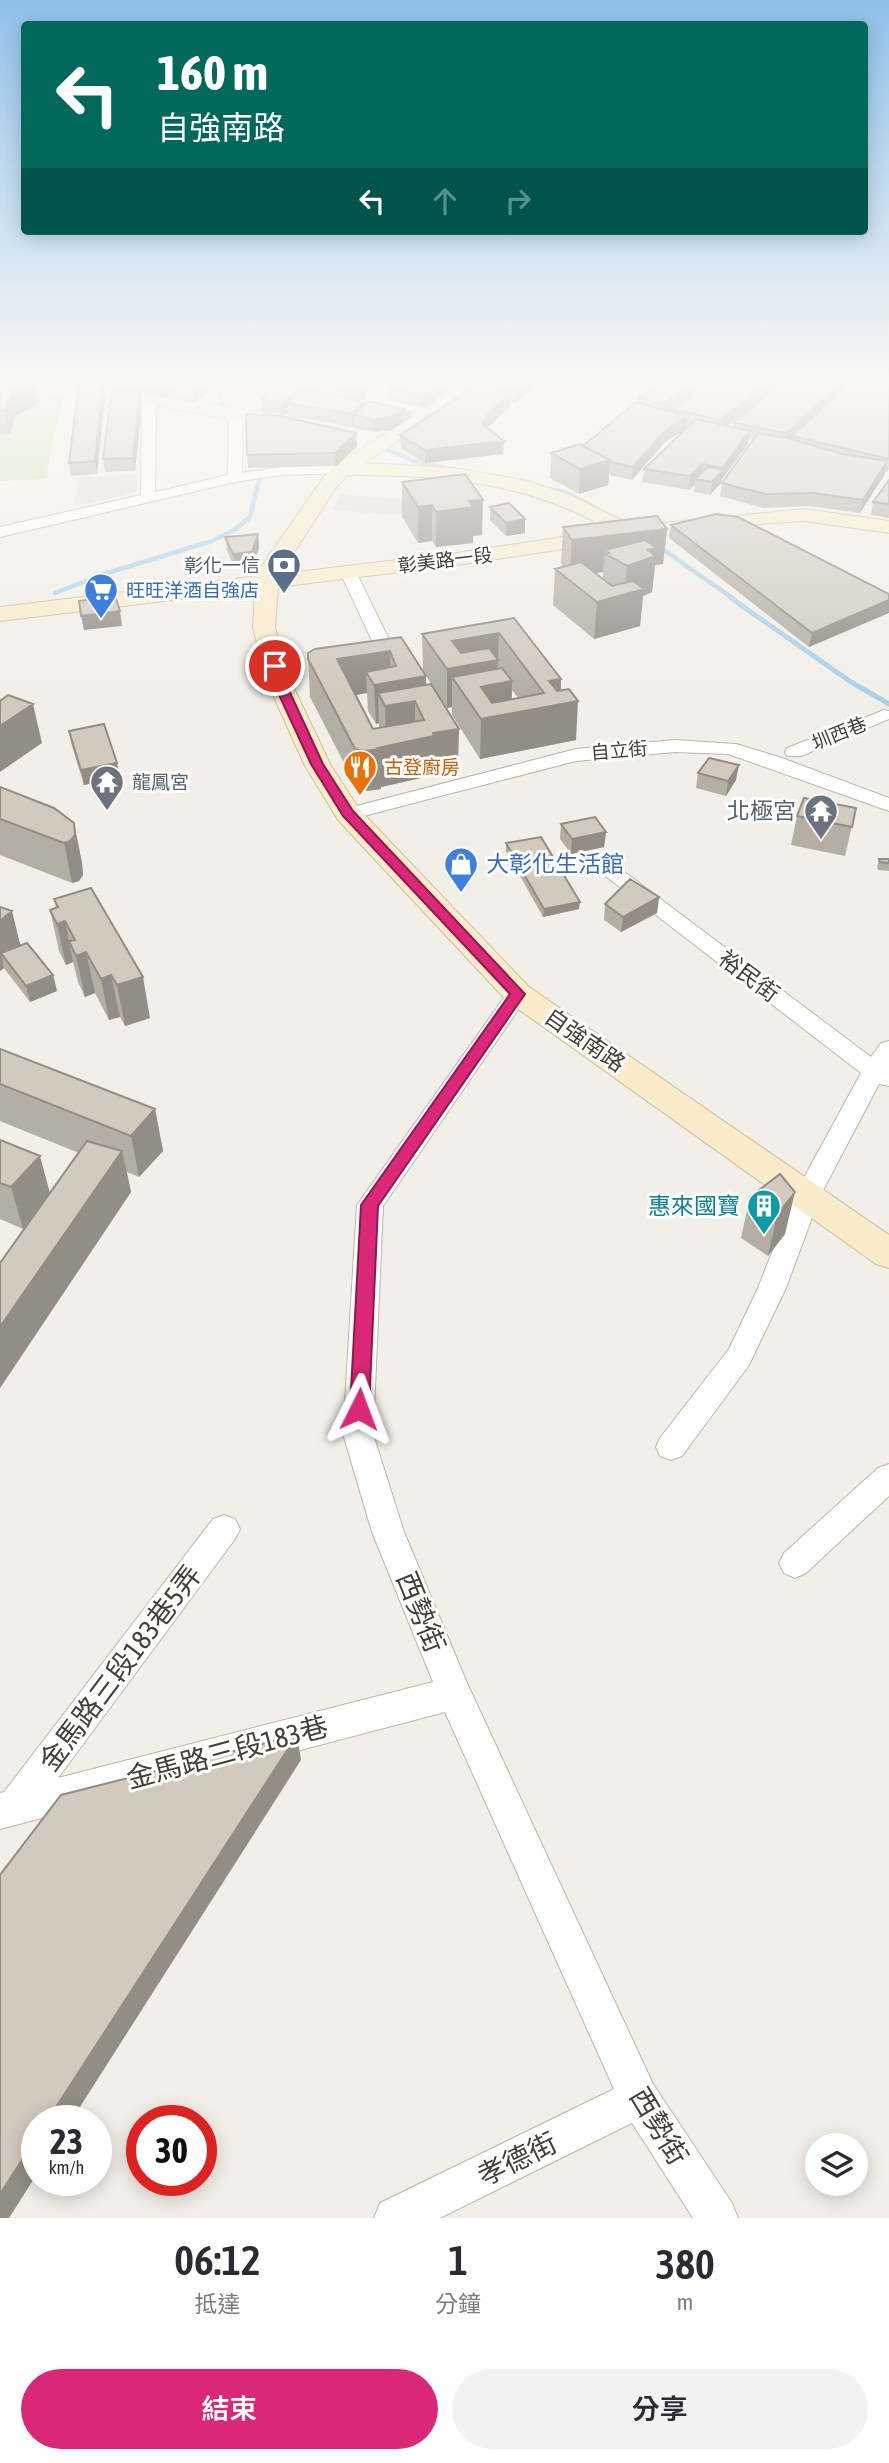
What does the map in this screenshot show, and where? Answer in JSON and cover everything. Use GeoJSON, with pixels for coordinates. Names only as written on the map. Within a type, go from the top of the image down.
{"type":"FeatureCollection","features":[{"type":"Feature","properties":{"kind":"street"},"geometry":{"type":"LineString","coordinates":[[148,485],[148,497]]}},
{"type":"Feature","properties":{"kind":"street"},"geometry":{"type":"LineString","coordinates":[[0,532],[205,485]]}},
{"type":"Feature","properties":{"kind":"street"},"geometry":{"type":"LineString","coordinates":[[269,576],[328,485]]}},
{"type":"Feature","properties":{"kind":"street"},"geometry":{"type":"LineString","coordinates":[[514,485],[535,489],[597,514],[625,530]]}},
{"type":"Feature","properties":{"kind":"street","name":"彰美路一段"},"geometry":{"type":"LineString","coordinates":[[730,519],[764,510],[795,510],[827,511],[889,520]]}},
{"type":"Feature","properties":{"kind":"street","name":"彰美路一段"},"geometry":{"type":"LineString","coordinates":[[0,614],[269,576],[730,519],[804,515],[889,527]]}},
{"type":"Feature","properties":{"kind":"street"},"geometry":{"type":"LineString","coordinates":[[730,519],[763,537]]}},
{"type":"Feature","properties":{"kind":"street","name":"彰美路一段"},"geometry":{"type":"LineString","coordinates":[[0,603],[269,576],[348,572],[456,559],[625,530]]}},
{"type":"Feature","properties":{"kind":"street"},"geometry":{"type":"LineString","coordinates":[[348,572],[390,660]]}},
{"type":"Feature","properties":{"kind":"street","name":"自強南路"},"geometry":{"type":"LineString","coordinates":[[269,576],[264,602],[264,628],[280,684],[317,764],[348,814],[518,994],[889,1254]]}},
{"type":"Feature","properties":{"kind":"street","name":"圳西巷"},"geometry":{"type":"LineString","coordinates":[[794,752],[884,715]]}},
{"type":"Feature","properties":{"kind":"street","name":"自立街"},"geometry":{"type":"LineString","coordinates":[[348,814],[576,754],[675,746],[729,748],[772,761],[889,805]]}},
{"type":"Feature","properties":{"kind":"street","name":"裕民街"},"geometry":{"type":"LineString","coordinates":[[611,871],[881,1074]]}},
{"type":"Feature","properties":{"kind":"street","name":"西勢街"},"geometry":{"type":"LineString","coordinates":[[518,994],[370,1205],[358,1434],[388,1532],[454,1693],[639,2098],[717,2218]]}},
{"type":"Feature","properties":{"kind":"street"},"geometry":{"type":"LineString","coordinates":[[671,1447],[739,1356],[772,1288],[807,1196],[881,1074],[889,1049]]}},
{"type":"Feature","properties":{"kind":"street"},"geometry":{"type":"LineString","coordinates":[[795,1563],[889,1477]]}},
{"type":"Feature","properties":{"kind":"street","name":"金馬路三段183巷5弄"},"geometry":{"type":"LineString","coordinates":[[8,1809],[224,1529]]}},
{"type":"Feature","properties":{"kind":"street","name":"金馬路三段183巷"},"geometry":{"type":"LineString","coordinates":[[8,1809],[454,1693]]}},
{"type":"Feature","properties":{"kind":"street","name":"孝德街"},"geometry":{"type":"LineString","coordinates":[[395,2218],[639,2098]]}},
{"type":"Feature","properties":{"kind":"shaded area"},"geometry":{"type":"Polygon","coordinates":[[[78,485],[137,485],[137,492],[86,504],[75,503],[78,485]]]}},
{"type":"Feature","properties":{"kind":"shaded area"},"geometry":{"type":"Polygon","coordinates":[[[340,494],[443,503],[441,506],[394,515],[333,510],[340,494]]]}},
{"type":"Feature","properties":{"kind":"building"},"geometry":{"type":"Polygon","coordinates":[[[404,485],[472,485],[483,500],[469,501],[473,507],[436,512],[432,505],[418,507],[404,485]]]}},
{"type":"Feature","properties":{"kind":"building"},"geometry":{"type":"Polygon","coordinates":[[[728,485],[873,485],[863,500],[813,493],[765,494],[728,485]]]}},
{"type":"Feature","properties":{"kind":"building"},"geometry":{"type":"Polygon","coordinates":[[[886,485],[889,485],[889,504],[873,502],[886,485]]]}},
{"type":"Feature","properties":{"kind":"building"},"geometry":{"type":"Polygon","coordinates":[[[509,503],[525,519],[506,523],[490,507],[509,503]]]}},
{"type":"Feature","properties":{"kind":"building"},"geometry":{"type":"Polygon","coordinates":[[[716,514],[738,517],[889,594],[889,600],[812,633],[671,525],[716,514]]]}},
{"type":"Feature","properties":{"kind":"building"},"geometry":{"type":"Polygon","coordinates":[[[657,516],[667,529],[572,540],[563,527],[657,516]]]}},
{"type":"Feature","properties":{"kind":"building"},"geometry":{"type":"Polygon","coordinates":[[[258,534],[252,552],[233,554],[225,537],[258,534]]]}},
{"type":"Feature","properties":{"kind":"building"},"geometry":{"type":"Polygon","coordinates":[[[645,540],[657,548],[648,550],[656,556],[627,566],[606,554],[609,553],[605,550],[645,540]]]}},
{"type":"Feature","properties":{"kind":"building"},"geometry":{"type":"Polygon","coordinates":[[[581,562],[612,586],[633,581],[644,589],[597,602],[555,569],[581,562]]]}},
{"type":"Feature","properties":{"kind":"building"},"geometry":{"type":"Polygon","coordinates":[[[115,596],[120,611],[81,616],[79,601],[115,596]]]}},
{"type":"Feature","properties":{"kind":"building"},"geometry":{"type":"Polygon","coordinates":[[[514,618],[561,679],[549,681],[557,691],[569,689],[578,701],[481,719],[452,677],[502,668],[512,681],[481,687],[492,703],[544,693],[499,633],[452,641],[461,653],[489,648],[498,660],[447,669],[422,634],[514,618]]]}},
{"type":"Feature","properties":{"kind":"building"},"geometry":{"type":"Polygon","coordinates":[[[401,637],[426,676],[374,685],[366,672],[396,666],[390,651],[337,659],[373,729],[424,720],[415,701],[385,706],[378,693],[431,684],[459,729],[433,733],[434,736],[378,748],[380,749],[355,749],[308,659],[308,653],[315,649],[401,637]]]}},
{"type":"Feature","properties":{"kind":"building"},"geometry":{"type":"Polygon","coordinates":[[[8,695],[33,704],[0,726],[0,701],[8,695]]]}},
{"type":"Feature","properties":{"kind":"building"},"geometry":{"type":"Polygon","coordinates":[[[104,724],[117,763],[81,770],[69,731],[104,724]]]}},
{"type":"Feature","properties":{"kind":"building"},"geometry":{"type":"Polygon","coordinates":[[[709,758],[739,765],[728,781],[698,773],[709,758]]]}},
{"type":"Feature","properties":{"kind":"building"},"geometry":{"type":"Polygon","coordinates":[[[0,787],[54,808],[74,823],[75,835],[64,843],[0,819],[0,787]]]}},
{"type":"Feature","properties":{"kind":"building"},"geometry":{"type":"Polygon","coordinates":[[[804,798],[856,808],[852,827],[797,816],[804,798]]]}},
{"type":"Feature","properties":{"kind":"building"},"geometry":{"type":"Polygon","coordinates":[[[595,817],[606,832],[572,839],[561,824],[595,817]]]}},
{"type":"Feature","properties":{"kind":"building"},"geometry":{"type":"Polygon","coordinates":[[[541,837],[580,902],[544,909],[506,843],[541,837]]]}},
{"type":"Feature","properties":{"kind":"building"},"geometry":{"type":"Polygon","coordinates":[[[879,859],[889,859],[889,863],[880,862],[879,859]]]}},
{"type":"Feature","properties":{"kind":"building"},"geometry":{"type":"Polygon","coordinates":[[[630,879],[659,897],[623,917],[605,904],[630,879]]]}},
{"type":"Feature","properties":{"kind":"building"},"geometry":{"type":"Polygon","coordinates":[[[91,888],[143,977],[117,985],[111,975],[101,979],[86,952],[76,956],[69,941],[75,940],[65,921],[57,924],[50,910],[58,907],[54,899],[91,888]]]}},
{"type":"Feature","properties":{"kind":"building"},"geometry":{"type":"Polygon","coordinates":[[[0,907],[12,911],[0,921],[0,907]]]}},
{"type":"Feature","properties":{"kind":"building"},"geometry":{"type":"Polygon","coordinates":[[[27,943],[53,975],[26,986],[1,953],[27,943]]]}},
{"type":"Feature","properties":{"kind":"building"},"geometry":{"type":"Polygon","coordinates":[[[0,1049],[155,1109],[131,1136],[0,1084],[0,1049]]]}},
{"type":"Feature","properties":{"kind":"building"},"geometry":{"type":"Polygon","coordinates":[[[0,1140],[40,1156],[11,1187],[0,1183],[0,1140]]]}},
{"type":"Feature","properties":{"kind":"building"},"geometry":{"type":"Polygon","coordinates":[[[87,1141],[122,1151],[0,1327],[0,1263],[87,1141]]]}},
{"type":"Feature","properties":{"kind":"building"},"geometry":{"type":"Polygon","coordinates":[[[780,1174],[795,1192],[777,1215],[750,1197],[780,1174]]]}},
{"type":"Feature","properties":{"kind":"building"},"geometry":{"type":"Polygon","coordinates":[[[297,1735],[57,2105],[21,2105],[21,2162],[0,2194],[0,1875],[61,1795],[297,1735]]]}},
{"type":"Feature","properties":{"kind":"waterway"},"geometry":{"type":"LineString","coordinates":[[55,593],[104,574],[212,541],[236,529],[250,517],[258,485]]}},
{"type":"Feature","properties":{"kind":"waterway"},"geometry":{"type":"LineString","coordinates":[[547,489],[565,492],[597,509]]}},
{"type":"Feature","properties":{"kind":"waterway"},"geometry":{"type":"LineString","coordinates":[[658,546],[734,599]]}},
{"type":"Feature","properties":{"kind":"waterway"},"geometry":{"type":"LineString","coordinates":[[731,598],[851,682],[889,704]]}},
{"type":"Feature","properties":{"kind":"place","name":"彰化一信"},"geometry":{"type":"Point","coordinates":[284,595]}},
{"type":"Feature","properties":{"kind":"place","name":"旺旺洋酒自強店"},"geometry":{"type":"Point","coordinates":[101,620]}},
{"type":"Feature","properties":{"kind":"place","name":"古登廚房"},"geometry":{"type":"Point","coordinates":[360,797]}},
{"type":"Feature","properties":{"kind":"place","name":"龍鳳宮"},"geometry":{"type":"Point","coordinates":[107,812]}},
{"type":"Feature","properties":{"kind":"place","name":"北極宮"},"geometry":{"type":"Point","coordinates":[821,841]}},
{"type":"Feature","properties":{"kind":"place","name":"大彰化生活館"},"geometry":{"type":"Point","coordinates":[461,894]}},
{"type":"Feature","properties":{"kind":"place","name":"惠來國寶"},"geometry":{"type":"Point","coordinates":[764,1236]}},
{"type":"Feature","properties":{"kind":"route"},"geometry":{"type":"LineString","coordinates":[[275,666],[280,684],[317,764],[348,814],[518,994],[370,1205],[359,1409]]}}]}
